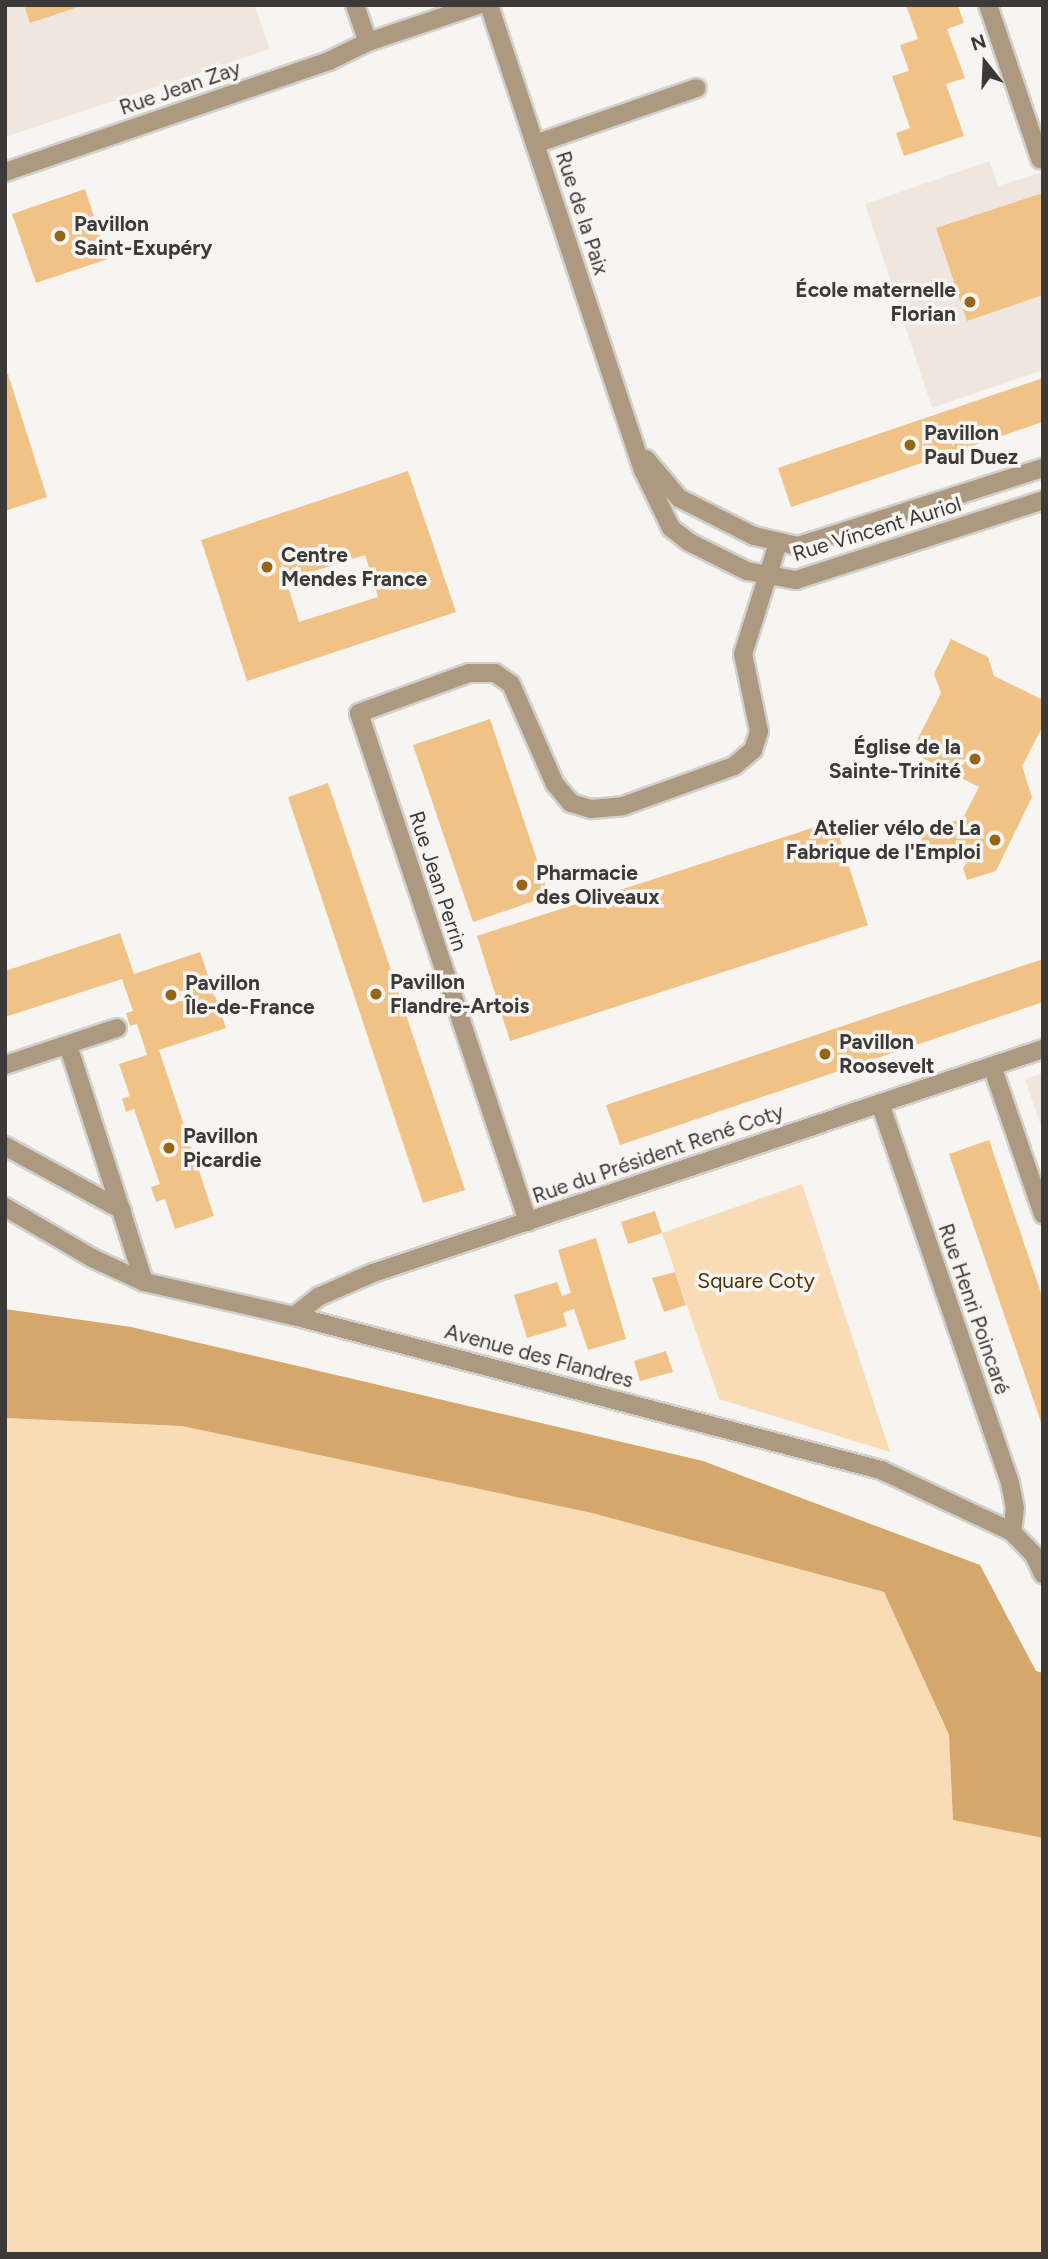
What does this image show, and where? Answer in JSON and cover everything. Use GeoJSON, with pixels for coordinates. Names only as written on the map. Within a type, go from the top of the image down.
{"type":"FeatureCollection","features":[{"type":"Feature","properties":{"kind":"street"},"geometry":{"type":"LineString","coordinates":[[355,5],[368,42],[478,5]]}},
{"type":"Feature","properties":{"kind":"street","name":"Rue de la Paix"},"geometry":{"type":"LineString","coordinates":[[489,5],[632,435]]}},
{"type":"Feature","properties":{"kind":"street"},"geometry":{"type":"LineString","coordinates":[[988,5],[1040,159]]}},
{"type":"Feature","properties":{"kind":"street","name":"Rue Jean Zay"},"geometry":{"type":"LineString","coordinates":[[5,172],[329,61],[368,42]]}},
{"type":"Feature","properties":{"kind":"street"},"geometry":{"type":"LineString","coordinates":[[535,144],[697,88]]}},
{"type":"Feature","properties":{"kind":"street","name":"Rue Vincent Auriol"},"geometry":{"type":"LineString","coordinates":[[632,435],[657,477],[679,498],[778,544],[810,544],[1043,468]]}},
{"type":"Feature","properties":{"kind":"street","name":"Rue Vincent Auriol"},"geometry":{"type":"LineString","coordinates":[[632,435],[651,494],[671,528],[708,552],[771,577],[815,576],[1043,500]]}},
{"type":"Feature","properties":{"kind":"street"},"geometry":{"type":"LineString","coordinates":[[771,577],[778,544]]}},
{"type":"Feature","properties":{"kind":"street","name":"Rue Jean Perrin"},"geometry":{"type":"LineString","coordinates":[[528,1222],[359,713],[469,673],[495,673],[511,684],[555,785],[571,803],[591,809],[623,806],[734,766],[752,750],[759,731],[743,654],[771,577]]}},
{"type":"Feature","properties":{"kind":"street"},"geometry":{"type":"LineString","coordinates":[[5,1065],[117,1028]]}},
{"type":"Feature","properties":{"kind":"street"},"geometry":{"type":"LineString","coordinates":[[68,1045],[144,1282]]}},
{"type":"Feature","properties":{"kind":"street","name":"Rue du Président René Coty"},"geometry":{"type":"LineString","coordinates":[[294,1317],[344,1284],[1043,1049]]}},
{"type":"Feature","properties":{"kind":"street"},"geometry":{"type":"LineString","coordinates":[[992,1066],[1043,1214]]}},
{"type":"Feature","properties":{"kind":"street","name":"Rue Henri Poincaré"},"geometry":{"type":"LineString","coordinates":[[880,1103],[1010,1483],[1015,1508],[1012,1532]]}},
{"type":"Feature","properties":{"kind":"street"},"geometry":{"type":"LineString","coordinates":[[5,1146],[122,1210]]}},
{"type":"Feature","properties":{"kind":"street","name":"Avenue des Flandres"},"geometry":{"type":"LineString","coordinates":[[5,1207],[92,1258],[144,1282],[294,1317],[853,1461],[900,1477],[1012,1532],[1034,1555],[1043,1574]]}},
{"type":"Feature","properties":{"kind":"shaded area"},"geometry":{"type":"Polygon","coordinates":[[[5,5],[254,5],[270,49],[5,137],[5,5]]]}},
{"type":"Feature","properties":{"kind":"shaded area","name":"École maternelle Florian"},"geometry":{"type":"Polygon","coordinates":[[[990,161],[998,186],[1043,172],[1043,370],[932,408],[865,204],[990,161]]]}},
{"type":"Feature","properties":{"kind":"shaded area"},"geometry":{"type":"Polygon","coordinates":[[[1043,1073],[1043,1132],[1025,1079],[1043,1073]]]}},
{"type":"Feature","properties":{"kind":"shaded area"},"geometry":{"type":"Polygon","coordinates":[[[5,1309],[131,1327],[703,1461],[980,1565],[1036,1671],[1043,1673],[1043,1838],[953,1820],[949,1735],[884,1592],[592,1513],[182,1426],[5,1418],[5,1309]]]}},
{"type":"Feature","properties":{"kind":"green space","name":"Square Coty"},"geometry":{"type":"Polygon","coordinates":[[[802,1184],[890,1452],[719,1399],[662,1233],[802,1184]]]}},
{"type":"Feature","properties":{"kind":"green space"},"geometry":{"type":"Polygon","coordinates":[[[5,1418],[182,1426],[592,1513],[884,1592],[949,1736],[953,1820],[1043,1838],[1043,2254],[5,2254],[5,1418]]]}},
{"type":"Feature","properties":{"kind":"building"},"geometry":{"type":"Polygon","coordinates":[[[24,5],[81,5],[81,6],[30,23],[24,5]]]}},
{"type":"Feature","properties":{"kind":"building"},"geometry":{"type":"Polygon","coordinates":[[[906,5],[958,5],[964,23],[947,29],[965,78],[946,84],[964,136],[904,156],[896,133],[910,128],[892,76],[909,71],[900,45],[918,39],[906,5]]]}},
{"type":"Feature","properties":{"kind":"building","name":"Pavillon Saint-Exupéry"},"geometry":{"type":"Polygon","coordinates":[[[85,189],[108,259],[36,283],[12,214],[85,189]]]}},
{"type":"Feature","properties":{"kind":"building"},"geometry":{"type":"Polygon","coordinates":[[[1043,193],[1043,295],[967,321],[936,228],[1043,193]]]}},
{"type":"Feature","properties":{"kind":"building"},"geometry":{"type":"Polygon","coordinates":[[[8,374],[47,497],[5,511],[5,375],[8,374]]]}},
{"type":"Feature","properties":{"kind":"building","name":"Pavillon Paul Duez"},"geometry":{"type":"Polygon","coordinates":[[[1043,378],[1043,422],[791,507],[778,468],[1043,378]]]}},
{"type":"Feature","properties":{"kind":"building","name":"Centre Mendes France"},"geometry":{"type":"Polygon","coordinates":[[[408,471],[456,612],[247,681],[201,540],[408,471]],[[365,555],[286,580],[299,622],[378,597],[365,555]]]}},
{"type":"Feature","properties":{"kind":"building","name":"Église de la Sainte-Trinité"},"geometry":{"type":"Polygon","coordinates":[[[951,639],[988,657],[994,676],[1043,700],[1043,726],[1022,766],[1032,797],[996,871],[967,880],[963,868],[967,863],[921,840],[925,831],[963,818],[979,787],[911,752],[941,693],[934,674],[951,639]]]}},
{"type":"Feature","properties":{"kind":"building"},"geometry":{"type":"Polygon","coordinates":[[[490,719],[549,896],[473,922],[413,745],[490,719]]]}},
{"type":"Feature","properties":{"kind":"building","name":"Pavillon Flandre-Artois"},"geometry":{"type":"Polygon","coordinates":[[[328,783],[465,1190],[423,1203],[288,797],[328,783]]]}},
{"type":"Feature","properties":{"kind":"building"},"geometry":{"type":"Polygon","coordinates":[[[834,821],[868,925],[510,1041],[477,936],[834,821]]]}},
{"type":"Feature","properties":{"kind":"building"},"geometry":{"type":"Polygon","coordinates":[[[120,933],[134,974],[200,952],[226,1028],[159,1050],[214,1216],[175,1229],[165,1199],[156,1202],[151,1187],[160,1184],[134,1109],[126,1112],[122,1099],[130,1096],[119,1064],[147,1055],[137,1024],[130,1026],[126,1013],[133,1011],[122,979],[5,1017],[5,971],[120,933]]]}},
{"type":"Feature","properties":{"kind":"building","name":"Pavillon Roosevelt"},"geometry":{"type":"Polygon","coordinates":[[[1043,959],[1043,1002],[620,1145],[606,1105],[1043,959]]]}},
{"type":"Feature","properties":{"kind":"building"},"geometry":{"type":"Polygon","coordinates":[[[989,1140],[1043,1299],[1043,1428],[949,1154],[989,1140]]]}},
{"type":"Feature","properties":{"kind":"building"},"geometry":{"type":"Polygon","coordinates":[[[655,1211],[662,1233],[628,1244],[621,1222],[655,1211]]]}},
{"type":"Feature","properties":{"kind":"building"},"geometry":{"type":"Polygon","coordinates":[[[596,1238],[626,1339],[588,1350],[574,1309],[563,1313],[567,1326],[527,1338],[514,1295],[557,1282],[562,1296],[571,1293],[558,1250],[596,1238]]]}},
{"type":"Feature","properties":{"kind":"building"},"geometry":{"type":"Polygon","coordinates":[[[675,1272],[686,1305],[664,1312],[652,1278],[675,1272]]]}},
{"type":"Feature","properties":{"kind":"building"},"geometry":{"type":"Polygon","coordinates":[[[666,1351],[673,1372],[640,1381],[634,1361],[666,1351]]]}},
{"type":"Feature","properties":{"kind":"place","name":"Pavillon Saint-Exupéry"},"geometry":{"type":"Point","coordinates":[60,236]}},
{"type":"Feature","properties":{"kind":"place","name":"École maternelle Florian"},"geometry":{"type":"Point","coordinates":[970,302]}},
{"type":"Feature","properties":{"kind":"place","name":"Pavillon Paul Duez"},"geometry":{"type":"Point","coordinates":[910,445]}},
{"type":"Feature","properties":{"kind":"place","name":"Centre Mendes France"},"geometry":{"type":"Point","coordinates":[267,567]}},
{"type":"Feature","properties":{"kind":"place","name":"Église de la Sainte-Trinité"},"geometry":{"type":"Point","coordinates":[975,759]}},
{"type":"Feature","properties":{"kind":"place","name":"Atelier vélo de La Fabrique de l'Emploi"},"geometry":{"type":"Point","coordinates":[995,840]}},
{"type":"Feature","properties":{"kind":"place","name":"Pharmacie des Oliveaux"},"geometry":{"type":"Point","coordinates":[522,885]}},
{"type":"Feature","properties":{"kind":"place","name":"Pavillon Flandre-Artois"},"geometry":{"type":"Point","coordinates":[376,994]}},
{"type":"Feature","properties":{"kind":"place","name":"Pavillon Île-de-France"},"geometry":{"type":"Point","coordinates":[171,995]}},
{"type":"Feature","properties":{"kind":"place","name":"Pavillon Roosevelt"},"geometry":{"type":"Point","coordinates":[825,1054]}},
{"type":"Feature","properties":{"kind":"place","name":"Pavillon Picardie"},"geometry":{"type":"Point","coordinates":[169,1148]}}]}
